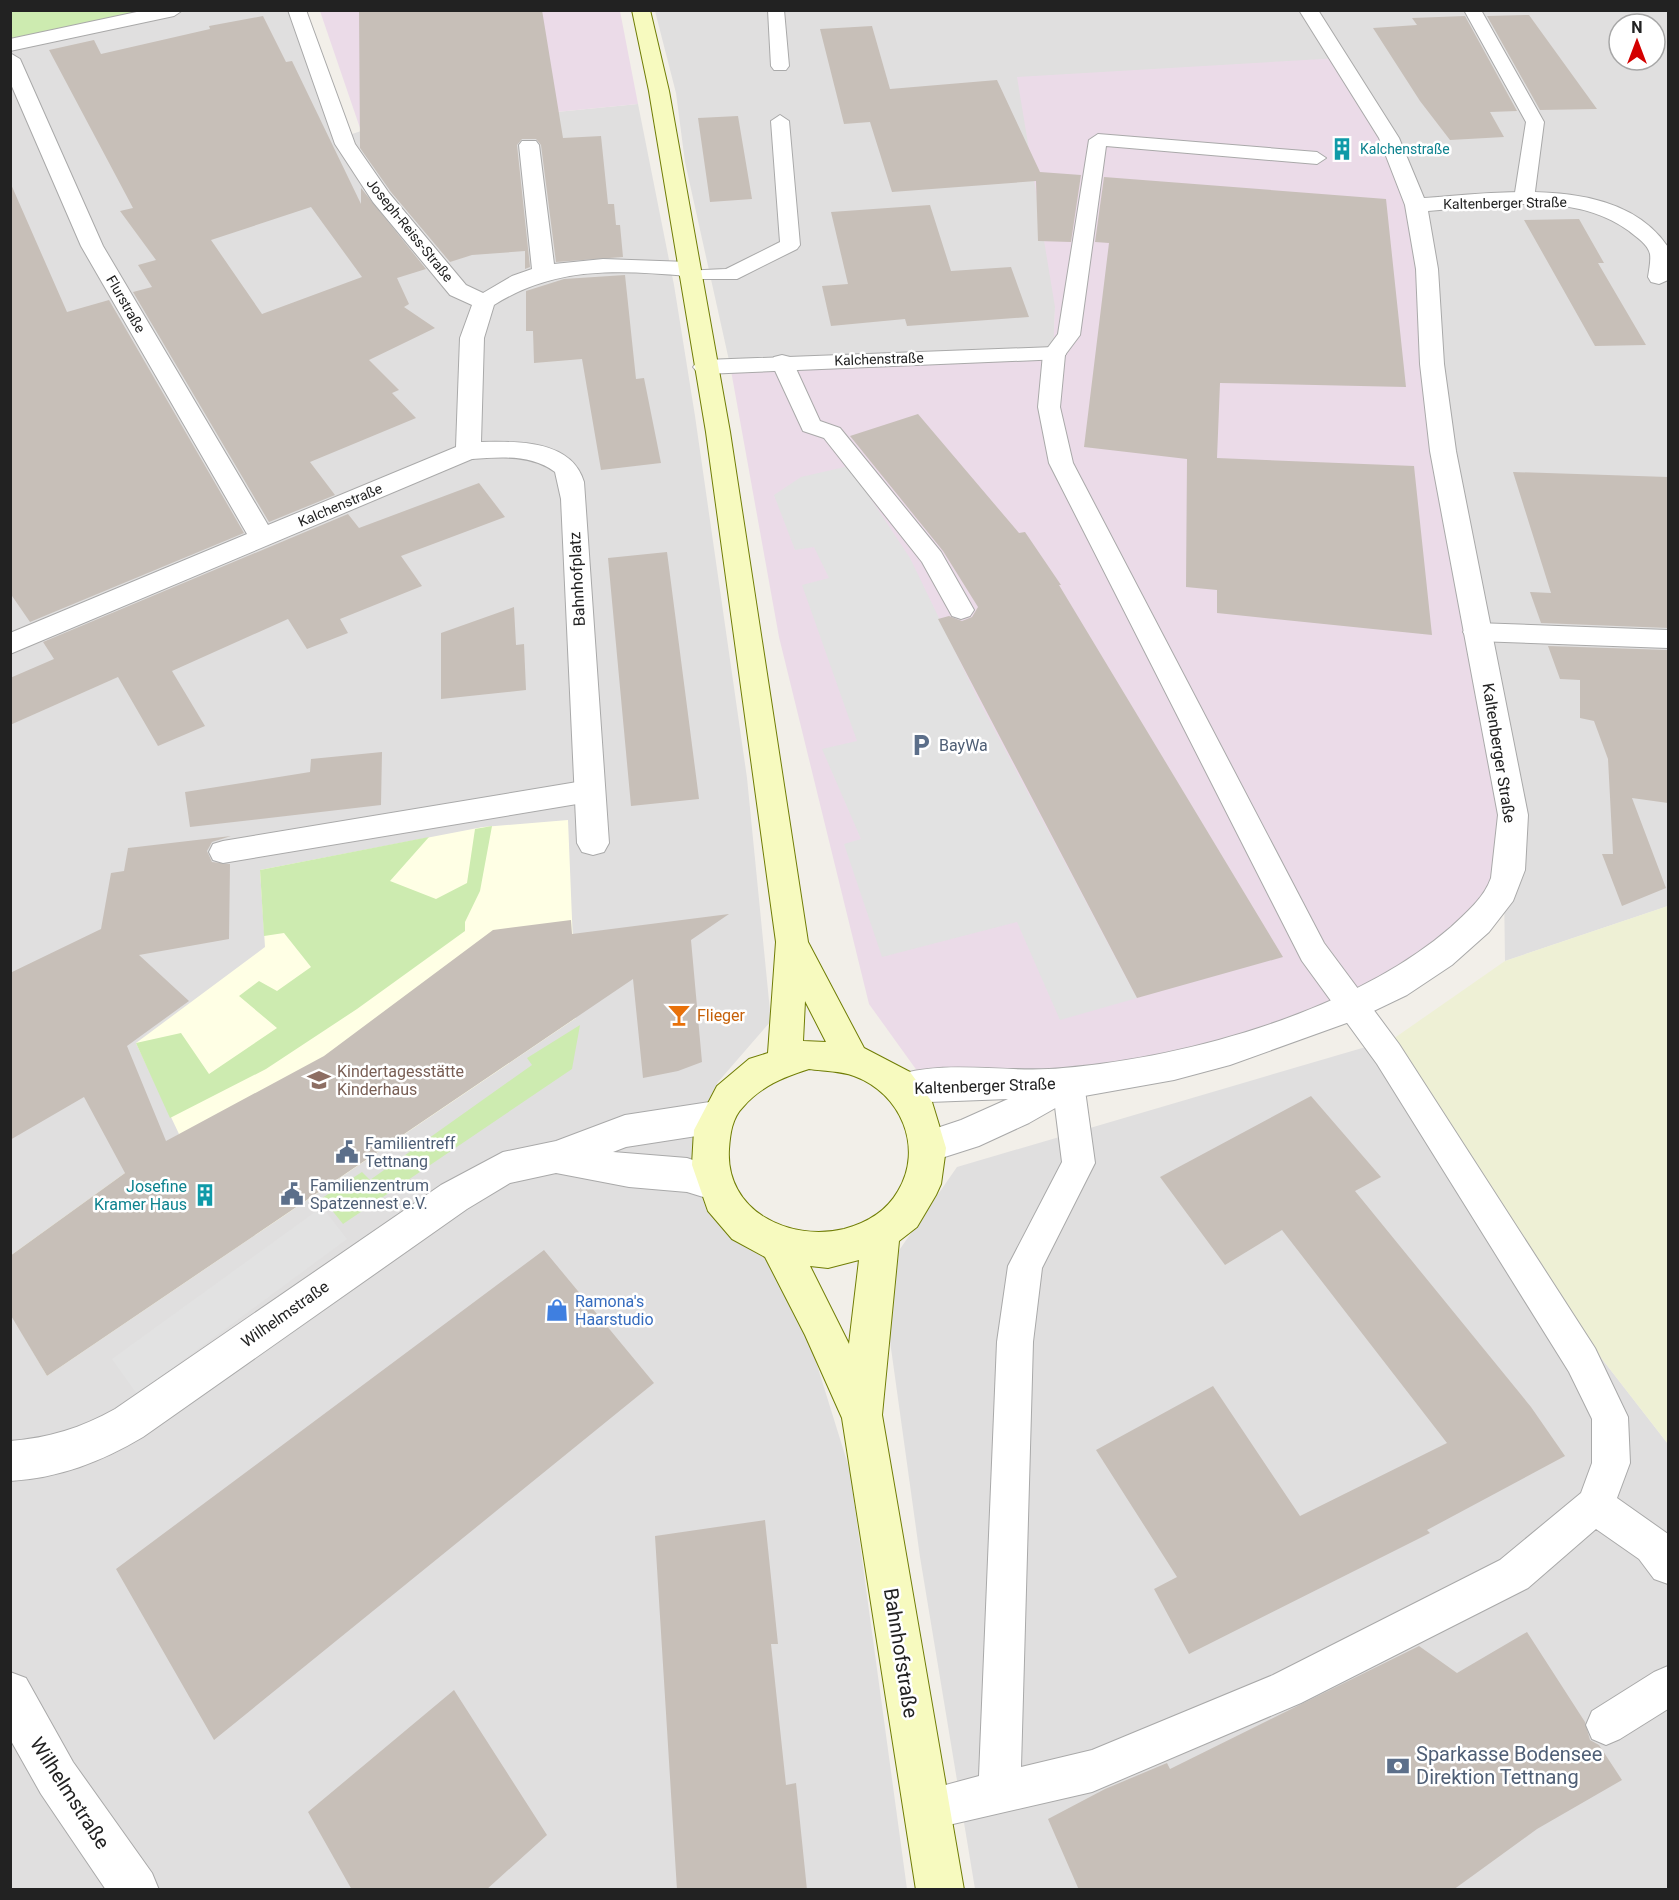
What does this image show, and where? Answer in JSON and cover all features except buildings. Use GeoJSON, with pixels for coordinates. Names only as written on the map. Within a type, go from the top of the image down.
{"type":"FeatureCollection","features":[{"type":"Feature","properties":{"kind":"main road"},"geometry":{"type":"LineString","coordinates":[[641,10],[657,80],[718,432],[792,942],[785,1058]]}},
{"type":"Feature","properties":{"kind":"main road"},"geometry":{"type":"LineString","coordinates":[[792,942],[850,1057]]}},
{"type":"Feature","properties":{"kind":"main road"},"geometry":{"type":"LineString","coordinates":[[809,1054],[850,1057],[879,1070],[903,1088],[924,1122],[929,1146],[927,1170],[918,1194],[903,1215],[882,1233],[857,1244],[829,1250],[804,1250],[779,1245],[757,1235],[738,1220],[723,1203],[713,1183],[708,1161],[709,1139],[716,1117],[727,1097],[743,1081],[763,1067],[785,1058],[809,1054]]}},
{"type":"Feature","properties":{"kind":"main road","name":"Bahnhofstraße"},"geometry":{"type":"LineString","coordinates":[[862,1416],[882,1233]]}},
{"type":"Feature","properties":{"kind":"main road","name":"Bahnhofstraße"},"geometry":{"type":"LineString","coordinates":[[779,1245],[824,1332],[862,1416],[940,1890]]}},
{"type":"Feature","properties":{"kind":"street"},"geometry":{"type":"LineString","coordinates":[[10,45],[174,10]]}},
{"type":"Feature","properties":{"kind":"street","name":"Joseph-Reiss-Straße"},"geometry":{"type":"LineString","coordinates":[[297,10],[345,144],[381,197],[458,290],[484,302]]}},
{"type":"Feature","properties":{"kind":"street","name":"Kaltenberger Straße"},"geometry":{"type":"LineString","coordinates":[[903,1088],[977,1083],[1068,1083],[1184,1061],[1275,1036],[1353,1006],[1415,972],[1462,939],[1487,912],[1504,887],[1510,854],[1513,815],[1443,452],[1432,364],[1428,269],[1416,205],[1389,138],[1308,10]]}},
{"type":"Feature","properties":{"kind":"street","name":"Flurstraße"},"geometry":{"type":"LineString","coordinates":[[10,60],[92,246],[262,537]]}},
{"type":"Feature","properties":{"kind":"street"},"geometry":{"type":"LineString","coordinates":[[529,145],[544,273]]}},
{"type":"Feature","properties":{"kind":"street","name":"Kaltenberger Straße"},"geometry":{"type":"LineString","coordinates":[[1416,205],[1524,199],[1579,202],[1611,210],[1639,227],[1651,239],[1661,253],[1659,277]]}},
{"type":"Feature","properties":{"kind":"street"},"geometry":{"type":"LineString","coordinates":[[468,452],[472,338],[484,302],[519,282],[544,273],[584,268],[642,266],[689,272]]}},
{"type":"Feature","properties":{"kind":"street","name":"Kalchenstraße"},"geometry":{"type":"LineString","coordinates":[[705,367],[782,362],[1054,354]]}},
{"type":"Feature","properties":{"kind":"street","name":"Bahnhofplatz"},"geometry":{"type":"LineString","coordinates":[[468,452],[500,448],[524,450],[564,467],[571,482],[593,843]]}},
{"type":"Feature","properties":{"kind":"street","name":"Kalchenstraße"},"geometry":{"type":"LineString","coordinates":[[10,644],[468,452]]}},
{"type":"Feature","properties":{"kind":"street","name":"Kaltenberger Straße"},"geometry":{"type":"LineString","coordinates":[[929,1146],[962,1138],[994,1125],[1068,1083]]}},
{"type":"Feature","properties":{"kind":"street","name":"Wilhelmstraße"},"geometry":{"type":"LineString","coordinates":[[10,1461],[43,1460],[96,1442],[139,1417],[454,1197],[503,1168],[556,1157],[625,1131],[716,1117]]}},
{"type":"Feature","properties":{"kind":"street","name":"Wilhelmstraße"},"geometry":{"type":"LineString","coordinates":[[556,1157],[629,1171],[687,1175],[713,1183]]}},
{"type":"Feature","properties":{"kind":"street","name":"Wilhelmstraße"},"geometry":{"type":"LineString","coordinates":[[10,1694],[57,1778],[135,1890]]}},
{"type":"Feature","properties":{"kind":"lane"},"geometry":{"type":"LineString","coordinates":[[776,10],[780,66]]}},
{"type":"Feature","properties":{"kind":"lane"},"geometry":{"type":"LineString","coordinates":[[1472,10],[1535,122],[1524,199]]}},
{"type":"Feature","properties":{"kind":"lane"},"geometry":{"type":"LineString","coordinates":[[689,272],[730,275],[790,244],[780,120]]}},
{"type":"Feature","properties":{"kind":"lane"},"geometry":{"type":"LineString","coordinates":[[927,1809],[1092,1771],[1287,1689],[1514,1574],[1595,1506],[1611,1463],[1611,1417],[1582,1360],[1388,1054],[1313,952],[1061,463],[1048,407],[1054,354],[1069,335],[1098,140],[1317,158]]}},
{"type":"Feature","properties":{"kind":"lane"},"geometry":{"type":"LineString","coordinates":[[782,362],[811,426],[832,433],[932,558],[961,610]]}},
{"type":"Feature","properties":{"kind":"lane"},"geometry":{"type":"LineString","coordinates":[[1476,632],[1668,639]]}},
{"type":"Feature","properties":{"kind":"lane"},"geometry":{"type":"LineString","coordinates":[[223,852],[589,791]]}},
{"type":"Feature","properties":{"kind":"lane"},"geometry":{"type":"LineString","coordinates":[[999,1792],[1015,1342],[1025,1266],[1079,1163],[1068,1083]]}},
{"type":"Feature","properties":{"kind":"lane"},"geometry":{"type":"LineString","coordinates":[[1595,1506],[1653,1545],[1668,1564]]}},
{"type":"Feature","properties":{"kind":"lane"},"geometry":{"type":"LineString","coordinates":[[1606,1725],[1668,1686]]}},
{"type":"Feature","properties":{"kind":"shaded area"},"geometry":{"type":"Polygon","coordinates":[[[188,11],[294,11],[343,137],[361,131],[638,104],[674,285],[695,416],[747,778],[771,1021],[718,1082],[696,1124],[781,1274],[808,1336],[850,1471],[907,1889],[11,1889],[10,42],[22,44],[188,11]]]}},
{"type":"Feature","properties":{"kind":"shaded area"},"geometry":{"type":"Polygon","coordinates":[[[320,11],[620,11],[638,104],[361,131],[320,11]]]}},
{"type":"Feature","properties":{"kind":"shaded area"},"geometry":{"type":"Polygon","coordinates":[[[655,11],[1668,11],[1668,906],[1505,961],[1504,887],[1055,307],[1054,354],[730,365],[685,162],[676,93],[655,11]]]}},
{"type":"Feature","properties":{"kind":"shaded area","name":"BayWa"},"geometry":{"type":"Polygon","coordinates":[[[1340,58],[1408,180],[1499,735],[1504,887],[1415,972],[1184,1061],[928,1086],[869,1004],[779,637],[730,365],[1053,354],[1055,307],[1017,77],[1340,58]]]}},
{"type":"Feature","properties":{"kind":"shaded area","name":"BayWa"},"geometry":{"type":"Polygon","coordinates":[[[849,466],[910,558],[978,699],[1137,998],[1060,1020],[1017,922],[882,957],[844,844],[861,839],[822,749],[857,741],[802,585],[829,578],[814,547],[795,550],[774,495],[801,477],[849,466]]]}},
{"type":"Feature","properties":{"kind":"shaded area","name":"Kindertagesstätte Kinderhaus"},"geometry":{"type":"Polygon","coordinates":[[[568,820],[576,1018],[47,1376],[11,1314],[10,1256],[179,1134],[136,1043],[265,947],[260,870],[483,827],[568,820]]]}},
{"type":"Feature","properties":{"kind":"shaded area"},"geometry":{"type":"Polygon","coordinates":[[[1668,906],[1668,1444],[1602,1359],[1393,1039],[1505,961],[1668,906]]]}},
{"type":"Feature","properties":{"kind":"shaded area"},"geometry":{"type":"Polygon","coordinates":[[[1393,1039],[1602,1359],[1668,1444],[1668,1889],[975,1889],[920,1557],[889,1334],[893,1259],[957,1167],[1393,1039]]]}},
{"type":"Feature","properties":{"kind":"shaded area"},"geometry":{"type":"Polygon","coordinates":[[[322,1207],[347,1239],[137,1394],[112,1359],[322,1207]]]}},
{"type":"Feature","properties":{"kind":"green space"},"geometry":{"type":"Polygon","coordinates":[[[11,11],[151,11],[11,40],[11,11]]]}},
{"type":"Feature","properties":{"kind":"green space"},"geometry":{"type":"Polygon","coordinates":[[[492,826],[480,891],[465,922],[465,931],[357,1009],[266,1069],[170,1118],[136,1043],[181,1033],[209,1074],[277,1028],[239,996],[259,981],[277,991],[311,967],[284,933],[264,936],[260,870],[429,837],[390,881],[436,899],[467,883],[475,829],[492,826]]]}},
{"type":"Feature","properties":{"kind":"green space"},"geometry":{"type":"Polygon","coordinates":[[[580,1025],[572,1069],[343,1224],[322,1198],[362,1172],[370,1180],[532,1065],[527,1058],[580,1025]]]}},
{"type":"Feature","properties":{"kind":"place","name":"Kalchenstraße"},"geometry":{"type":"Point","coordinates":[1342,149]}},
{"type":"Feature","properties":{"kind":"place","name":"BayWa"},"geometry":{"type":"Point","coordinates":[921,745]}},
{"type":"Feature","properties":{"kind":"place","name":"Flieger"},"geometry":{"type":"Point","coordinates":[679,1015]}},
{"type":"Feature","properties":{"kind":"place","name":"Kindertagesstätte Kinderhaus"},"geometry":{"type":"Point","coordinates":[319,1080]}},
{"type":"Feature","properties":{"kind":"place","name":"Familientreff Tettnang"},"geometry":{"type":"Point","coordinates":[347,1152]}},
{"type":"Feature","properties":{"kind":"place","name":"Familienzentrum Spatzennest e.V."},"geometry":{"type":"Point","coordinates":[292,1194]}},
{"type":"Feature","properties":{"kind":"place","name":"Josefine Kramer Haus"},"geometry":{"type":"Point","coordinates":[205,1195]}},
{"type":"Feature","properties":{"kind":"place","name":"Ramona's Haarstudio"},"geometry":{"type":"Point","coordinates":[557,1310]}},
{"type":"Feature","properties":{"kind":"place","name":"Sparkasse Bodensee Direktion Tettnang"},"geometry":{"type":"Point","coordinates":[1398,1766]}}]}
